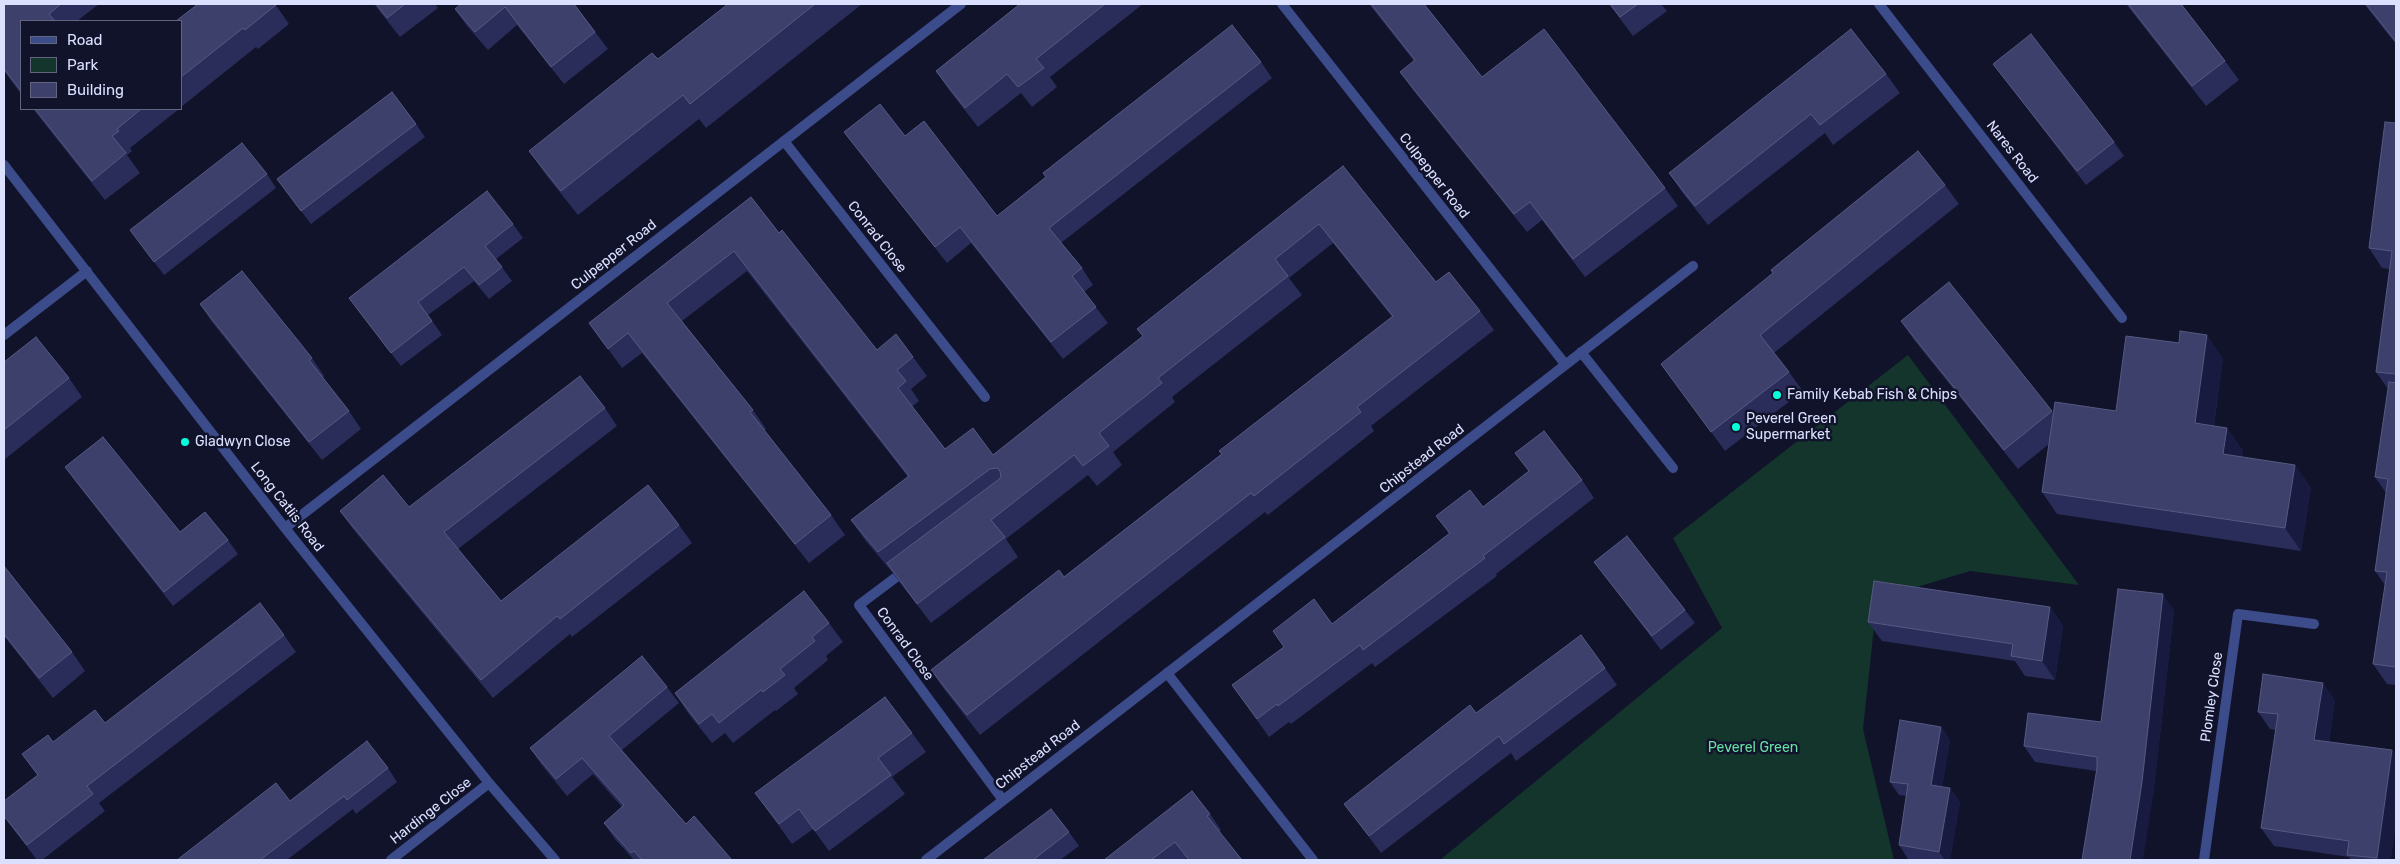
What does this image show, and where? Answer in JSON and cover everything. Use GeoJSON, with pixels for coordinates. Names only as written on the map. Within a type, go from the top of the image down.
{"type":"FeatureCollection","features":[{"type":"Feature","properties":{"kind":"street","name":"Culpepper Road"},"geometry":{"type":"LineString","coordinates":[[285,528],[960,4]]}},
{"type":"Feature","properties":{"kind":"street","name":"Culpepper Road"},"geometry":{"type":"LineString","coordinates":[[1282,4],[1565,364]]}},
{"type":"Feature","properties":{"kind":"street","name":"Nares Road"},"geometry":{"type":"LineString","coordinates":[[1879,4],[2122,318]]}},
{"type":"Feature","properties":{"kind":"street","name":"Conrad Close"},"geometry":{"type":"LineString","coordinates":[[784,141],[985,397]]}},
{"type":"Feature","properties":{"kind":"street","name":"Long Catlis Road"},"geometry":{"type":"LineString","coordinates":[[4,164],[285,528],[489,783],[555,860]]}},
{"type":"Feature","properties":{"kind":"street","name":"Chipstead Road"},"geometry":{"type":"LineString","coordinates":[[926,860],[1692,266]]}},
{"type":"Feature","properties":{"kind":"street"},"geometry":{"type":"LineString","coordinates":[[4,335],[87,271]]}},
{"type":"Feature","properties":{"kind":"street"},"geometry":{"type":"LineString","coordinates":[[1581,352],[1673,468]]}},
{"type":"Feature","properties":{"kind":"street","name":"Conrad Close"},"geometry":{"type":"LineString","coordinates":[[914,564],[859,605],[1003,800]]}},
{"type":"Feature","properties":{"kind":"street","name":"Plomley Close"},"geometry":{"type":"LineString","coordinates":[[2204,860],[2238,614],[2314,624]]}},
{"type":"Feature","properties":{"kind":"street"},"geometry":{"type":"LineString","coordinates":[[1167,673],[1313,860]]}},
{"type":"Feature","properties":{"kind":"street","name":"Hardinge Close"},"geometry":{"type":"LineString","coordinates":[[391,860],[489,783]]}},
{"type":"Feature","properties":{"kind":"green space","name":"Peverel Green"},"geometry":{"type":"Polygon","coordinates":[[[1908,355],[2079,585],[1970,571],[1877,599],[1863,729],[1894,860],[1440,860],[1722,628],[1673,538],[1908,355]]]}},
{"type":"Feature","properties":{"kind":"building"},"geometry":{"type":"Polygon","coordinates":[[[4,4],[61,4],[49,14],[54,20],[20,20],[20,90],[4,69],[4,4]]]}},
{"type":"Feature","properties":{"kind":"building"},"geometry":{"type":"Polygon","coordinates":[[[198,4],[276,5],[245,30],[243,28],[182,76],[182,20],[177,20],[198,4]]]}},
{"type":"Feature","properties":{"kind":"building"},"geometry":{"type":"Polygon","coordinates":[[[376,4],[405,4],[387,18],[376,4]]]}},
{"type":"Feature","properties":{"kind":"building"},"geometry":{"type":"Polygon","coordinates":[[[461,4],[574,4],[595,32],[551,67],[505,7],[475,32],[455,9],[461,4]]]}},
{"type":"Feature","properties":{"kind":"building"},"geometry":{"type":"Polygon","coordinates":[[[728,4],[815,4],[690,104],[683,95],[561,191],[529,151],[652,53],[658,59],[728,4]]]}},
{"type":"Feature","properties":{"kind":"building"},"geometry":{"type":"Polygon","coordinates":[[[1020,4],[1105,4],[1036,59],[1044,68],[1018,87],[1007,74],[965,108],[936,71],[1020,4]]]}},
{"type":"Feature","properties":{"kind":"building"},"geometry":{"type":"Polygon","coordinates":[[[1371,4],[1424,4],[1482,77],[1544,29],[1665,188],[1573,259],[1530,202],[1514,214],[1400,72],[1415,60],[1371,4]]]}},
{"type":"Feature","properties":{"kind":"building"},"geometry":{"type":"Polygon","coordinates":[[[1610,4],[1638,4],[1620,17],[1610,4]]]}},
{"type":"Feature","properties":{"kind":"building"},"geometry":{"type":"Polygon","coordinates":[[[2128,4],[2181,4],[2225,61],[2192,86],[2128,4]]]}},
{"type":"Feature","properties":{"kind":"building"},"geometry":{"type":"Polygon","coordinates":[[[2366,4],[2396,4],[2396,42],[2366,4]]]}},
{"type":"Feature","properties":{"kind":"building"},"geometry":{"type":"Polygon","coordinates":[[[1232,25],[1261,62],[1049,228],[1082,268],[1072,276],[1096,307],[1051,342],[960,227],[935,247],[844,132],[880,104],[905,136],[924,121],[997,216],[1046,177],[1043,173],[1232,25]]]}},
{"type":"Feature","properties":{"kind":"building"},"geometry":{"type":"Polygon","coordinates":[[[1851,29],[1886,74],[1820,125],[1811,114],[1695,206],[1669,173],[1851,29]]]}},
{"type":"Feature","properties":{"kind":"building"},"geometry":{"type":"Polygon","coordinates":[[[2031,34],[2114,142],[2077,171],[1993,64],[2031,34]]]}},
{"type":"Feature","properties":{"kind":"building"},"geometry":{"type":"Polygon","coordinates":[[[392,92],[416,124],[301,211],[277,179],[392,92]]]}},
{"type":"Feature","properties":{"kind":"building"},"geometry":{"type":"Polygon","coordinates":[[[36,110],[140,110],[117,129],[119,131],[112,136],[126,153],[92,181],[36,110]]]}},
{"type":"Feature","properties":{"kind":"building"},"geometry":{"type":"Polygon","coordinates":[[[2385,122],[2396,123],[2396,374],[2376,372],[2392,251],[2369,248],[2385,122]]]}},
{"type":"Feature","properties":{"kind":"building"},"geometry":{"type":"Polygon","coordinates":[[[242,143],[267,174],[154,262],[130,230],[242,143]]]}},
{"type":"Feature","properties":{"kind":"building"},"geometry":{"type":"Polygon","coordinates":[[[1918,151],[1945,185],[1760,335],[1789,372],[1711,432],[1661,364],[1773,273],[1771,270],[1918,151]]]}},
{"type":"Feature","properties":{"kind":"building"},"geometry":{"type":"Polygon","coordinates":[[[1343,166],[1436,282],[1449,272],[1480,311],[1357,407],[1361,412],[1254,496],[1251,493],[967,715],[931,670],[1059,570],[1064,577],[1222,454],[1219,451],[1393,316],[1319,224],[1275,259],[1288,276],[1158,378],[1162,383],[1099,433],[1109,446],[1083,466],[1074,455],[991,520],[1005,537],[917,604],[887,563],[998,480],[1001,477],[1000,471],[997,468],[990,469],[878,552],[851,520],[909,476],[734,251],[667,303],[753,410],[750,412],[831,515],[795,544],[628,333],[608,349],[589,323],[751,197],[779,233],[782,230],[877,350],[896,334],[913,357],[897,370],[906,381],[898,388],[945,449],[973,428],[993,455],[1143,336],[1137,329],[1343,166]]]}},
{"type":"Feature","properties":{"kind":"building"},"geometry":{"type":"Polygon","coordinates":[[[487,191],[513,224],[485,246],[502,267],[479,285],[464,267],[418,302],[432,321],[391,353],[349,298],[487,191]]]}},
{"type":"Feature","properties":{"kind":"building"},"geometry":{"type":"Polygon","coordinates":[[[242,271],[312,358],[309,360],[349,411],[309,442],[200,304],[242,271]]]}},
{"type":"Feature","properties":{"kind":"building"},"geometry":{"type":"Polygon","coordinates":[[[1949,282],[2052,411],[2004,450],[1901,321],[1949,282]]]}},
{"type":"Feature","properties":{"kind":"building"},"geometry":{"type":"Polygon","coordinates":[[[2180,331],[2207,335],[2195,423],[2227,428],[2223,454],[2295,465],[2285,528],[2042,492],[2055,402],[2116,411],[2126,336],[2179,343],[2180,331]]]}},
{"type":"Feature","properties":{"kind":"building"},"geometry":{"type":"Polygon","coordinates":[[[36,337],[69,378],[4,430],[4,362],[36,337]]]}},
{"type":"Feature","properties":{"kind":"building"},"geometry":{"type":"Polygon","coordinates":[[[580,376],[605,408],[444,532],[501,601],[648,485],[679,525],[560,619],[557,616],[481,680],[340,511],[383,475],[409,507],[580,376]]]}},
{"type":"Feature","properties":{"kind":"building"},"geometry":{"type":"Polygon","coordinates":[[[2389,382],[2396,383],[2396,667],[2373,664],[2387,572],[2375,571],[2388,479],[2375,477],[2389,382]]]}},
{"type":"Feature","properties":{"kind":"building"},"geometry":{"type":"Polygon","coordinates":[[[1544,431],[1582,480],[1483,556],[1485,558],[1363,650],[1360,645],[1278,706],[1277,704],[1257,719],[1232,685],[1284,647],[1273,631],[1314,599],[1332,624],[1450,533],[1436,516],[1470,490],[1483,507],[1529,471],[1515,453],[1544,431]]]}},
{"type":"Feature","properties":{"kind":"building"},"geometry":{"type":"Polygon","coordinates":[[[103,437],[180,532],[205,512],[228,540],[164,592],[65,467],[103,437]]]}},
{"type":"Feature","properties":{"kind":"building"},"geometry":{"type":"Polygon","coordinates":[[[1627,536],[1685,610],[1652,636],[1594,562],[1627,536]]]}},
{"type":"Feature","properties":{"kind":"building"},"geometry":{"type":"Polygon","coordinates":[[[4,566],[72,652],[39,678],[4,634],[4,566]]]}},
{"type":"Feature","properties":{"kind":"building"},"geometry":{"type":"Polygon","coordinates":[[[1874,581],[2050,607],[2042,661],[2011,656],[2013,644],[1868,622],[1874,581]]]}},
{"type":"Feature","properties":{"kind":"building"},"geometry":{"type":"Polygon","coordinates":[[[2118,589],[2163,594],[2142,782],[2130,860],[2082,860],[2097,768],[2097,757],[2024,746],[2028,713],[2101,722],[2118,589]]]}},
{"type":"Feature","properties":{"kind":"building"},"geometry":{"type":"Polygon","coordinates":[[[804,591],[829,623],[812,637],[815,641],[780,669],[785,675],[763,692],[761,690],[719,723],[712,714],[699,724],[675,693],[804,591]]]}},
{"type":"Feature","properties":{"kind":"building"},"geometry":{"type":"Polygon","coordinates":[[[260,603],[284,635],[87,786],[93,794],[27,845],[4,816],[4,801],[38,775],[22,754],[48,735],[53,742],[95,710],[105,723],[260,603]]]}},
{"type":"Feature","properties":{"kind":"building"},"geometry":{"type":"Polygon","coordinates":[[[1581,635],[1605,668],[1504,744],[1499,736],[1369,836],[1344,804],[1470,705],[1476,713],[1581,635]]]}},
{"type":"Feature","properties":{"kind":"building"},"geometry":{"type":"Polygon","coordinates":[[[642,656],[667,687],[609,736],[686,824],[694,816],[732,860],[642,860],[634,851],[631,853],[604,823],[624,805],[582,758],[556,779],[530,748],[642,656]]]}},
{"type":"Feature","properties":{"kind":"building"},"geometry":{"type":"Polygon","coordinates":[[[2263,674],[2323,683],[2314,740],[2392,750],[2377,858],[2347,855],[2349,841],[2261,828],[2278,714],[2258,712],[2263,674]]]}},
{"type":"Feature","properties":{"kind":"building"},"geometry":{"type":"Polygon","coordinates":[[[885,697],[912,733],[878,758],[891,775],[815,831],[799,809],[779,824],[755,793],[885,697]]]}},
{"type":"Feature","properties":{"kind":"building"},"geometry":{"type":"Polygon","coordinates":[[[1900,720],[1941,727],[1931,785],[1950,788],[1939,852],[1899,845],[1908,784],[1890,782],[1900,720]]]}},
{"type":"Feature","properties":{"kind":"building"},"geometry":{"type":"Polygon","coordinates":[[[367,741],[388,768],[347,800],[344,796],[260,860],[177,860],[276,783],[290,801],[367,741]]]}},
{"type":"Feature","properties":{"kind":"building"},"geometry":{"type":"Polygon","coordinates":[[[1192,791],[1210,814],[1207,816],[1242,860],[1189,860],[1175,842],[1151,860],[1104,860],[1192,791]]]}},
{"type":"Feature","properties":{"kind":"building"},"geometry":{"type":"Polygon","coordinates":[[[1051,809],[1069,832],[1033,860],[983,860],[1051,809]]]}},
{"type":"Feature","properties":{"kind":"place","name":"Family Kebab Fish & Chips"},"geometry":{"type":"Point","coordinates":[1777,395]}},
{"type":"Feature","properties":{"kind":"place","name":"Peverel Green Supermarket"},"geometry":{"type":"Point","coordinates":[1736,427]}},
{"type":"Feature","properties":{"kind":"place","name":"Gladwyn Close"},"geometry":{"type":"Point","coordinates":[185,442]}}]}
